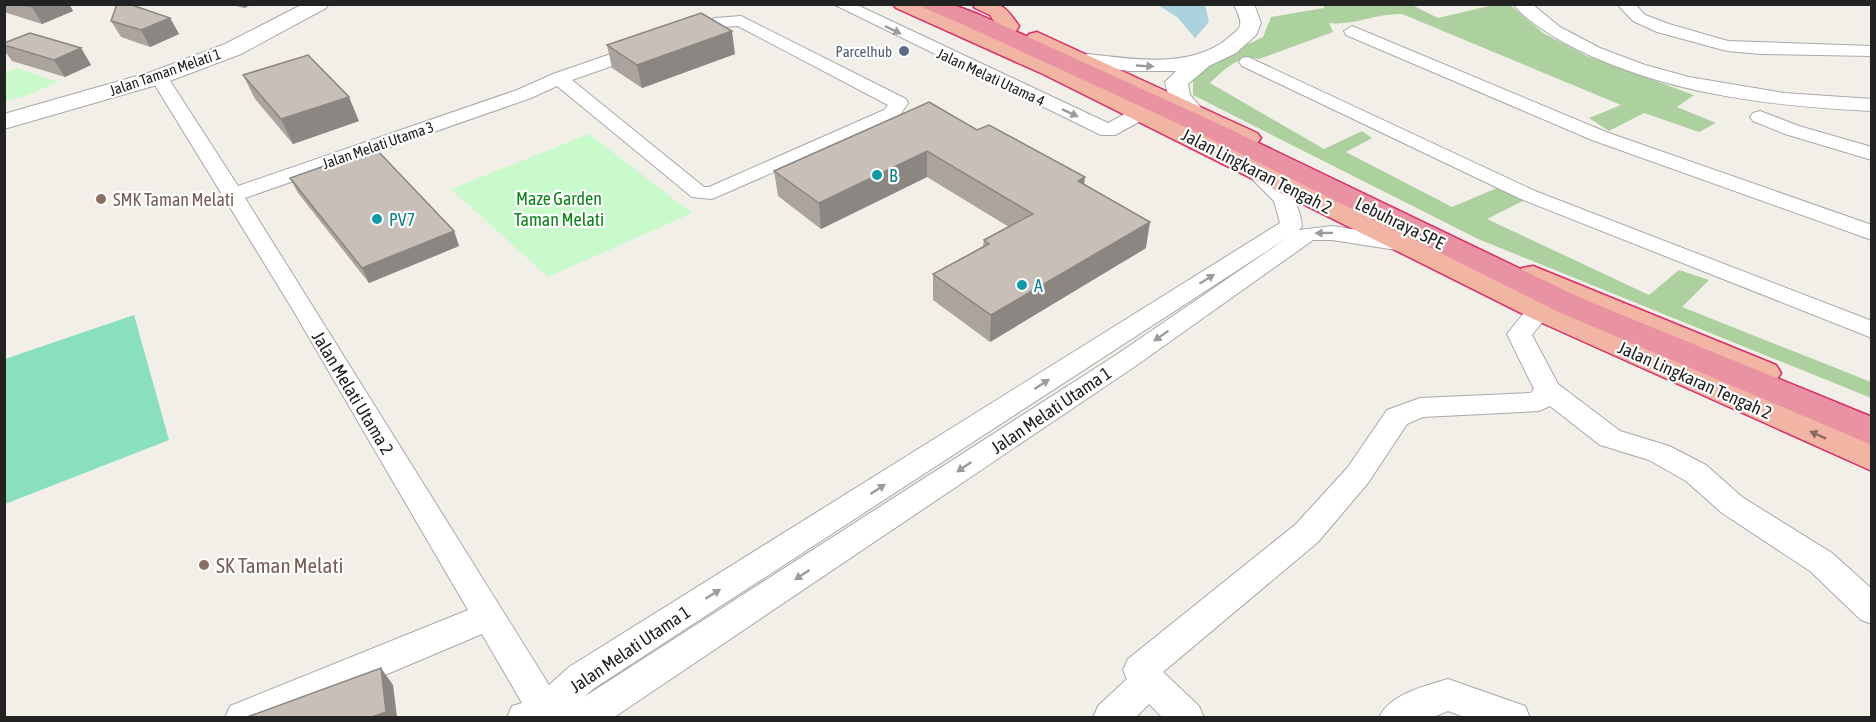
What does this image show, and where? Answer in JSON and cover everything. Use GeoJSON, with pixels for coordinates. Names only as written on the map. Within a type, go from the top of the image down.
{"type":"FeatureCollection","features":[{"type":"Feature","properties":{"kind":"highway","name":"Jalan Lingkaran Tengah 2"},"geometry":{"type":"LineString","coordinates":[[903,4],[1142,106],[1253,169],[1403,244],[1540,310],[1872,458]]}},
{"type":"Feature","properties":{"kind":"highway","name":"Lebuhraya SPE"},"geometry":{"type":"LineString","coordinates":[[931,4],[1142,106],[1572,306],[1872,432]]}},
{"type":"Feature","properties":{"kind":"highway","name":"Jalan Lingkaran Tengah 2"},"geometry":{"type":"LineString","coordinates":[[955,4],[1088,61],[1569,293],[1872,417]]}},
{"type":"Feature","properties":{"kind":"highway"},"geometry":{"type":"LineString","coordinates":[[982,4],[997,10],[1008,26]]}},
{"type":"Feature","properties":{"kind":"street","name":"Jalan Taman Melati 1"},"geometry":{"type":"LineString","coordinates":[[4,122],[159,77],[233,49],[319,4]]}},
{"type":"Feature","properties":{"kind":"street","name":"Jalan Melati Utama 4"},"geometry":{"type":"LineString","coordinates":[[840,4],[1108,131],[1142,106]]}},
{"type":"Feature","properties":{"kind":"street"},"geometry":{"type":"LineString","coordinates":[[1193,112],[1179,96],[1176,82],[1201,61],[1228,48],[1249,31],[1251,23],[1244,4]]}},
{"type":"Feature","properties":{"kind":"street"},"geometry":{"type":"LineString","coordinates":[[1521,4],[1537,20],[1590,48],[1663,76],[1702,87],[1799,102],[1872,105]]}},
{"type":"Feature","properties":{"kind":"street"},"geometry":{"type":"LineString","coordinates":[[1625,4],[1639,18],[1663,28],[1727,46],[1761,49],[1872,51]]}},
{"type":"Feature","properties":{"kind":"street"},"geometry":{"type":"LineString","coordinates":[[741,21],[899,103],[891,114],[712,193],[699,193],[566,84],[721,22],[741,21]]}},
{"type":"Feature","properties":{"kind":"street"},"geometry":{"type":"LineString","coordinates":[[1352,31],[1599,136],[1872,233]]}},
{"type":"Feature","properties":{"kind":"street"},"geometry":{"type":"LineString","coordinates":[[1088,61],[1173,66],[1201,61]]}},
{"type":"Feature","properties":{"kind":"street"},"geometry":{"type":"LineString","coordinates":[[1248,62],[1528,195],[1715,271],[1872,330]]}},
{"type":"Feature","properties":{"kind":"street","name":"Jalan Melati Utama 2"},"geometry":{"type":"LineString","coordinates":[[159,77],[305,310],[489,616],[535,714]]}},
{"type":"Feature","properties":{"kind":"street","name":"Jalan Melati Utama 3"},"geometry":{"type":"LineString","coordinates":[[232,195],[524,94],[544,97],[566,84]]}},
{"type":"Feature","properties":{"kind":"street"},"geometry":{"type":"LineString","coordinates":[[1760,117],[1792,130],[1872,154]]}},
{"type":"Feature","properties":{"kind":"street","name":"Jalan Melati Utama 1"},"geometry":{"type":"LineString","coordinates":[[535,714],[581,678],[1291,226],[1292,216],[1286,200],[1253,169]]}},
{"type":"Feature","properties":{"kind":"street","name":"Jalan Melati Utama 1"},"geometry":{"type":"LineString","coordinates":[[535,714],[589,714],[1128,359],[1308,234],[1332,233],[1403,244]]}},
{"type":"Feature","properties":{"kind":"street"},"geometry":{"type":"LineString","coordinates":[[1540,310],[1519,334],[1548,390],[1610,438],[1659,453],[1696,473],[1732,505],[1821,562],[1872,610]]}},
{"type":"Feature","properties":{"kind":"street"},"geometry":{"type":"LineString","coordinates":[[1187,717],[1140,670],[1307,533],[1358,475],[1397,417],[1420,408],[1539,402],[1548,390]]}},
{"type":"Feature","properties":{"kind":"street"},"geometry":{"type":"LineString","coordinates":[[242,717],[489,616]]}},
{"type":"Feature","properties":{"kind":"street"},"geometry":{"type":"LineString","coordinates":[[1110,717],[1149,681]]}},
{"type":"Feature","properties":{"kind":"street"},"geometry":{"type":"LineString","coordinates":[[1396,717],[1428,701],[1448,695],[1513,717]]}},
{"type":"Feature","properties":{"kind":"green space"},"geometry":{"type":"Polygon","coordinates":[[[1323,5],[1412,5],[1438,18],[1493,5],[1510,5],[1543,33],[1587,56],[1694,95],[1677,107],[1716,123],[1699,132],[1644,113],[1609,131],[1589,118],[1621,105],[1402,14],[1383,15],[1347,23],[1329,23],[1333,32],[1259,59],[1238,61],[1226,68],[1210,83],[1324,149],[1362,131],[1372,138],[1346,152],[1452,207],[1497,188],[1525,200],[1487,219],[1649,295],[1679,270],[1709,280],[1682,307],[1871,382],[1871,398],[1478,239],[1193,95],[1193,74],[1220,57],[1263,37],[1271,17],[1324,8],[1323,5]]]}},
{"type":"Feature","properties":{"kind":"green space"},"geometry":{"type":"Polygon","coordinates":[[[17,68],[58,82],[25,96],[5,101],[5,73],[17,68]]]}},
{"type":"Feature","properties":{"kind":"green space","name":"Maze Garden Taman Melati"},"geometry":{"type":"Polygon","coordinates":[[[589,134],[692,213],[548,277],[451,189],[589,134]]]}},
{"type":"Feature","properties":{"kind":"green space"},"geometry":{"type":"Polygon","coordinates":[[[134,315],[169,440],[5,504],[5,359],[134,315]]]}},
{"type":"Feature","properties":{"kind":"water"},"geometry":{"type":"Polygon","coordinates":[[[1158,5],[1205,5],[1209,22],[1195,38],[1177,17],[1158,5]]]}},
{"type":"Feature","properties":{"kind":"building"},"geometry":{"type":"Polygon","coordinates":[[[23,4],[39,4],[32,7],[23,4]]]}},
{"type":"Feature","properties":{"kind":"building"},"geometry":{"type":"Polygon","coordinates":[[[117,4],[129,4],[170,18],[141,30],[111,21],[117,4]]]}},
{"type":"Feature","properties":{"kind":"building"},"geometry":{"type":"Polygon","coordinates":[[[701,13],[732,31],[637,65],[607,45],[701,13]]]}},
{"type":"Feature","properties":{"kind":"building"},"geometry":{"type":"Polygon","coordinates":[[[30,33],[81,48],[54,60],[4,45],[4,43],[30,33]]]}},
{"type":"Feature","properties":{"kind":"building"},"geometry":{"type":"Polygon","coordinates":[[[308,55],[349,97],[281,119],[243,75],[308,55]]]}},
{"type":"Feature","properties":{"kind":"building"},"geometry":{"type":"Polygon","coordinates":[[[929,102],[977,130],[989,125],[1085,177],[1078,181],[1150,222],[991,315],[933,274],[989,244],[984,240],[1033,214],[927,151],[819,203],[774,171],[929,102]]]}},
{"type":"Feature","properties":{"kind":"building","name":"PV7"},"geometry":{"type":"Polygon","coordinates":[[[375,148],[454,231],[362,268],[290,178],[375,148]]]}},
{"type":"Feature","properties":{"kind":"building"},"geometry":{"type":"Polygon","coordinates":[[[381,668],[386,712],[372,717],[247,717],[381,668]]]}},
{"type":"Feature","properties":{"kind":"place","name":"Parcelhub"},"geometry":{"type":"Point","coordinates":[904,51]}},
{"type":"Feature","properties":{"kind":"place","name":"B"},"geometry":{"type":"Point","coordinates":[877,175]}},
{"type":"Feature","properties":{"kind":"place","name":"SMK Taman Melati"},"geometry":{"type":"Point","coordinates":[101,199]}},
{"type":"Feature","properties":{"kind":"place","name":"PV7"},"geometry":{"type":"Point","coordinates":[377,219]}},
{"type":"Feature","properties":{"kind":"place","name":"A"},"geometry":{"type":"Point","coordinates":[1022,285]}},
{"type":"Feature","properties":{"kind":"place","name":"SK Taman Melati"},"geometry":{"type":"Point","coordinates":[204,565]}}]}
